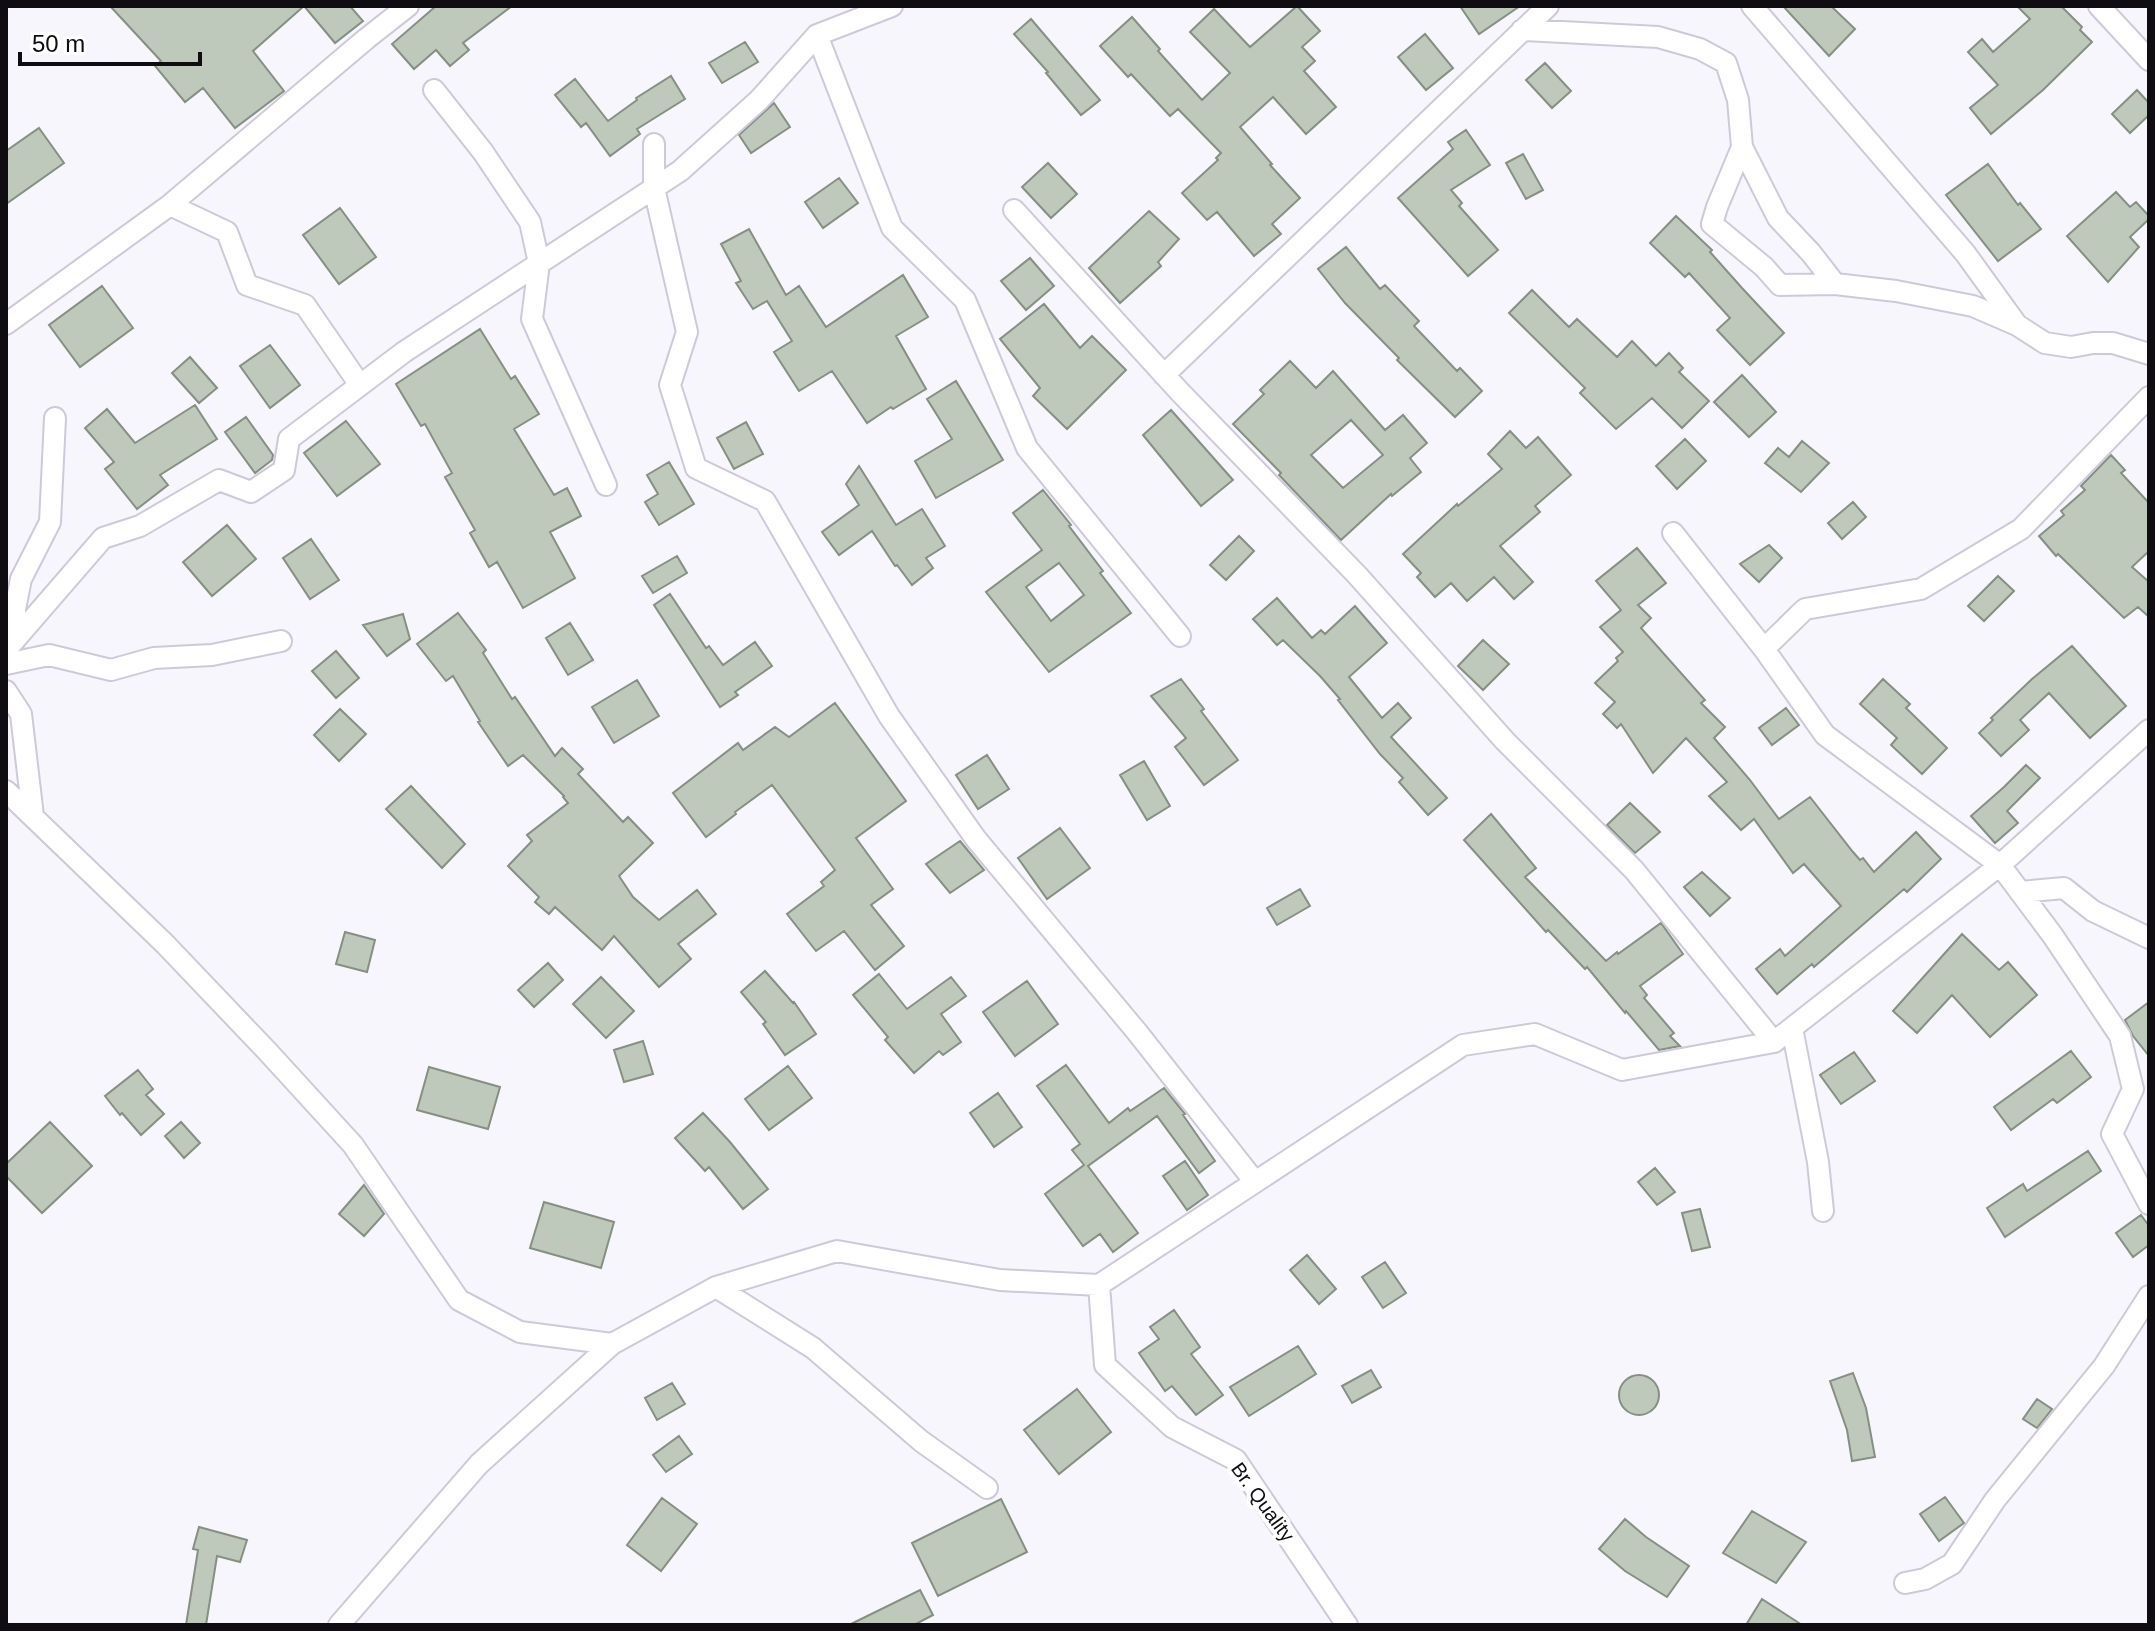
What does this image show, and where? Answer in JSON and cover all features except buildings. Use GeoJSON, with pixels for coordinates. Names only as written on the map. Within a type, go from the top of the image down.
{"type":"FeatureCollection","features":[{"type":"Feature","properties":{"kind":"street"},"geometry":{"type":"LineString","coordinates":[[11,645],[103,538],[140,526],[219,480],[251,492],[284,470],[289,439],[404,352],[680,171],[759,100],[817,35],[892,6]]}},
{"type":"Feature","properties":{"kind":"street"},"geometry":{"type":"LineString","coordinates":[[1164,375],[1548,6]]}},
{"type":"Feature","properties":{"kind":"street"},"geometry":{"type":"LineString","coordinates":[[1752,6],[1965,253],[2017,325]]}},
{"type":"Feature","properties":{"kind":"street"},"geometry":{"type":"LineString","coordinates":[[2099,6],[2149,60]]}},
{"type":"Feature","properties":{"kind":"street"},"geometry":{"type":"LineString","coordinates":[[6,324],[170,205],[403,7]]}},
{"type":"Feature","properties":{"kind":"street"},"geometry":{"type":"LineString","coordinates":[[1522,30],[1658,37],[1700,49],[1726,63],[1738,100],[1742,147],[1778,218],[1835,284]]}},
{"type":"Feature","properties":{"kind":"street"},"geometry":{"type":"LineString","coordinates":[[817,35],[892,228],[965,300],[1027,448],[1180,636]]}},
{"type":"Feature","properties":{"kind":"street"},"geometry":{"type":"LineString","coordinates":[[434,90],[483,152],[530,222],[539,263],[532,319],[606,485]]}},
{"type":"Feature","properties":{"kind":"street"},"geometry":{"type":"LineString","coordinates":[[654,144],[654,188],[687,332],[670,385],[696,468],[765,501],[889,716],[976,839],[1137,1032],[1255,1182]]}},
{"type":"Feature","properties":{"kind":"street"},"geometry":{"type":"LineString","coordinates":[[1742,147],[1712,224],[1764,267],[1780,285],[1835,284],[1896,291],[1973,306],[2017,325],[2045,343],[2071,347],[2113,343],[2149,354]]}},
{"type":"Feature","properties":{"kind":"street"},"geometry":{"type":"LineString","coordinates":[[170,205],[227,232],[247,285],[305,305],[360,385]]}},
{"type":"Feature","properties":{"kind":"street"},"geometry":{"type":"LineString","coordinates":[[1014,210],[1164,375],[1358,576],[1505,741],[1634,870],[1774,1042]]}},
{"type":"Feature","properties":{"kind":"street"},"geometry":{"type":"LineString","coordinates":[[1764,649],[1805,609],[1921,589],[2021,529],[2149,397]]}},
{"type":"Feature","properties":{"kind":"street"},"geometry":{"type":"LineString","coordinates":[[11,645],[21,579],[50,522],[55,418]]}},
{"type":"Feature","properties":{"kind":"street"},"geometry":{"type":"LineString","coordinates":[[1673,533],[1764,649],[1825,735],[2000,865],[2053,936],[2120,1036],[2133,1089],[2112,1134],[2149,1204]]}},
{"type":"Feature","properties":{"kind":"street"},"geometry":{"type":"LineString","coordinates":[[6,664],[49,655],[111,670],[154,658],[212,655],[281,641]]}},
{"type":"Feature","properties":{"kind":"street"},"geometry":{"type":"LineString","coordinates":[[6,691],[21,714],[33,816]]}},
{"type":"Feature","properties":{"kind":"street"},"geometry":{"type":"LineString","coordinates":[[339,1625],[479,1464],[612,1344],[716,1287],[837,1251],[1000,1280],[1099,1285],[1463,1045],[1535,1034],[1622,1070],[1774,1042],[2000,865],[2149,730]]}},
{"type":"Feature","properties":{"kind":"street"},"geometry":{"type":"LineString","coordinates":[[6,791],[165,944],[353,1145],[459,1300],[520,1332],[612,1344]]}},
{"type":"Feature","properties":{"kind":"street"},"geometry":{"type":"LineString","coordinates":[[2020,892],[2064,888],[2093,911],[2149,938]]}},
{"type":"Feature","properties":{"kind":"street"},"geometry":{"type":"LineString","coordinates":[[1792,1028],[1818,1162],[1823,1211]]}},
{"type":"Feature","properties":{"kind":"street","name":"Br. Quality"},"geometry":{"type":"LineString","coordinates":[[1099,1285],[1105,1365],[1172,1427],[1236,1460],[1347,1625]]}},
{"type":"Feature","properties":{"kind":"street"},"geometry":{"type":"LineString","coordinates":[[716,1287],[813,1348],[921,1441],[987,1488]]}},
{"type":"Feature","properties":{"kind":"street"},"geometry":{"type":"LineString","coordinates":[[1905,1583],[1925,1579],[1952,1564],[1995,1500],[2104,1366],[2149,1296]]}}]}
